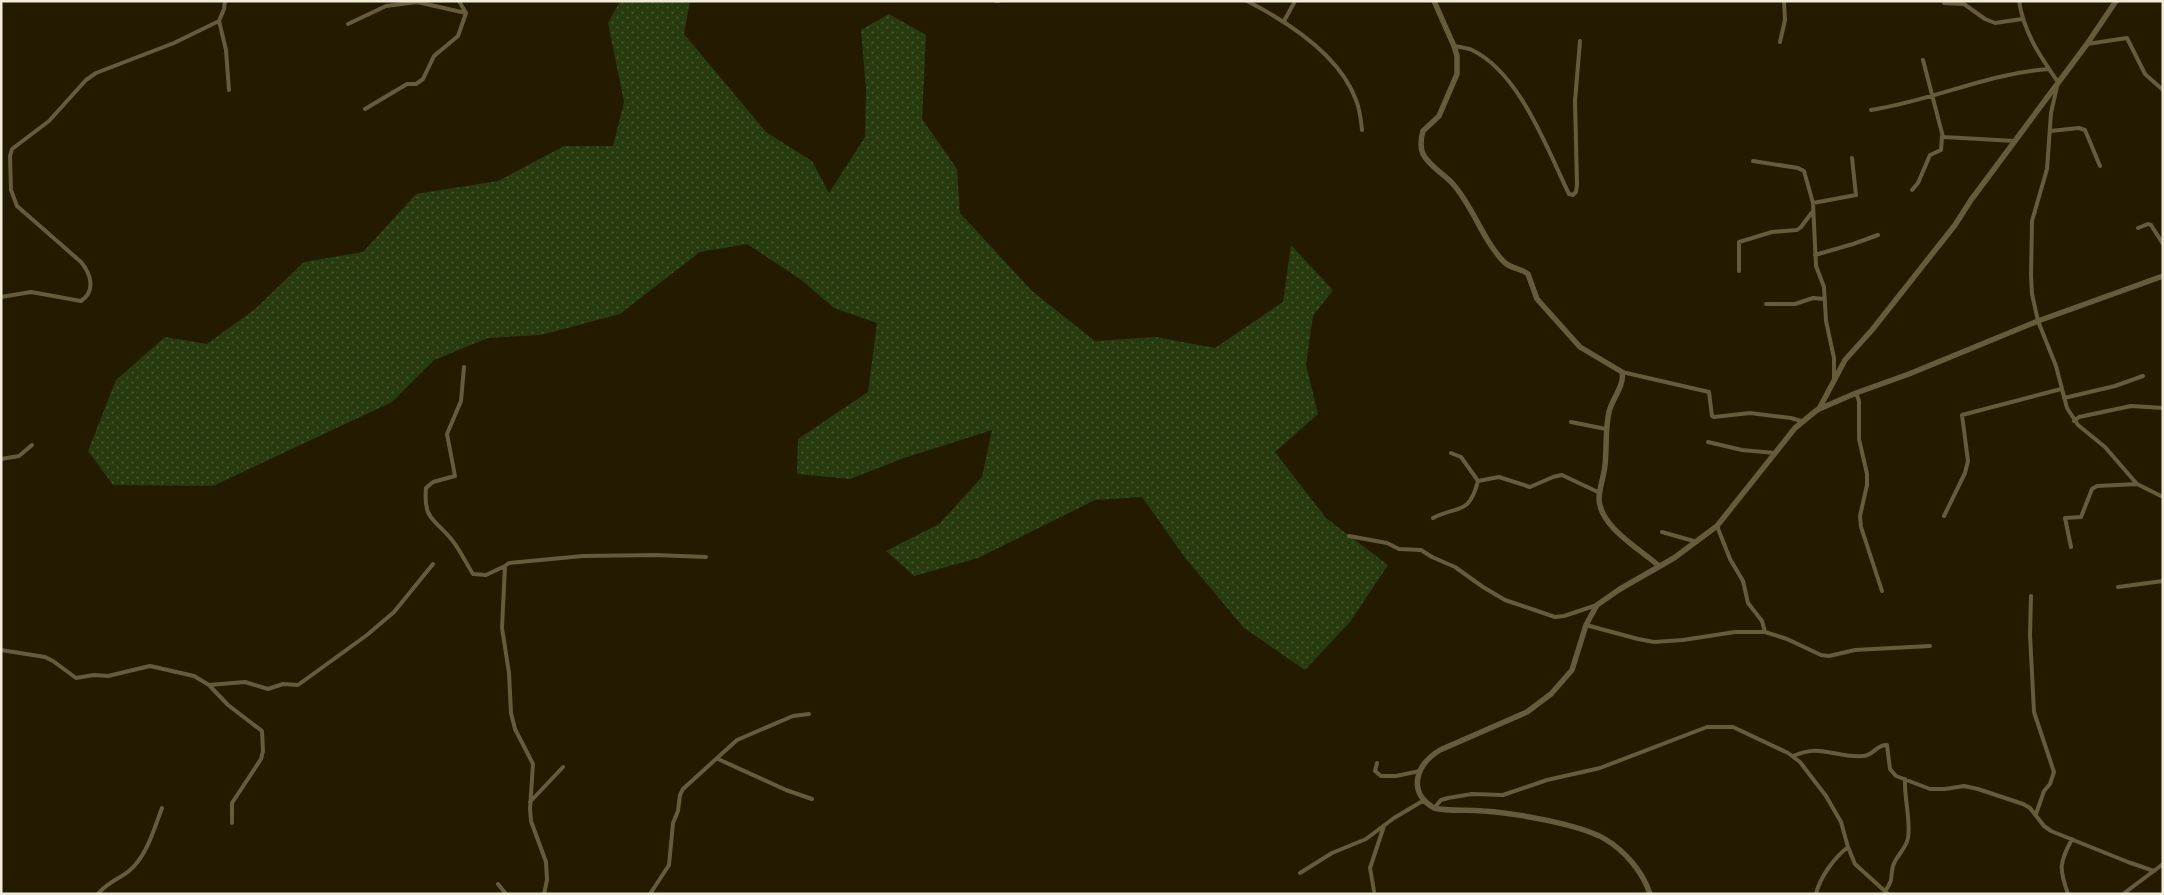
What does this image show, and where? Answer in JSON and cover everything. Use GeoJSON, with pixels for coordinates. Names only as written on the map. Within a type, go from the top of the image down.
{"type":"FeatureCollection","features":[{"type":"Feature","properties":{"kind":"main road"},"geometry":{"type":"LineString","coordinates":[[1434,1],[1454,46],[1457,56],[1458,74],[1439,116],[1423,131],[1421,144],[1424,156],[1455,186],[1468,202],[1494,250],[1509,266],[1525,271],[1528,274],[1537,299],[1572,339],[1587,352],[1622,372],[1622,381],[1610,406],[1606,429],[1605,468],[1600,493],[1600,507],[1608,522],[1659,566]]}},
{"type":"Feature","properties":{"kind":"main road"},"geometry":{"type":"LineString","coordinates":[[1817,410],[1845,360],[1872,330],[1956,225],[1970,200],[2087,44],[2116,1]]}},
{"type":"Feature","properties":{"kind":"main road"},"geometry":{"type":"LineString","coordinates":[[1650,894],[1643,877],[1628,858],[1604,838],[1588,832],[1507,814],[1434,808],[1426,802],[1419,792],[1417,782],[1420,771],[1432,755],[1440,750],[1527,712],[1551,694],[1572,670],[1586,625],[1597,605],[1697,542],[1717,526],[1801,421],[1817,410],[2038,321],[2163,276]]}},
{"type":"Feature","properties":{"kind":"street"},"geometry":{"type":"LineString","coordinates":[[225,1],[219,21],[226,50],[229,90]]}},
{"type":"Feature","properties":{"kind":"street"},"geometry":{"type":"LineString","coordinates":[[365,109],[407,84],[416,84],[423,79],[434,56],[458,36],[466,13],[459,1]]}},
{"type":"Feature","properties":{"kind":"street"},"geometry":{"type":"LineString","coordinates":[[1247,1],[1284,21],[1329,58],[1344,75],[1357,101],[1362,130]]}},
{"type":"Feature","properties":{"kind":"street"},"geometry":{"type":"LineString","coordinates":[[1284,21],[1295,1]]}},
{"type":"Feature","properties":{"kind":"street"},"geometry":{"type":"LineString","coordinates":[[1780,42],[1786,20],[1784,1]]}},
{"type":"Feature","properties":{"kind":"street"},"geometry":{"type":"LineString","coordinates":[[2019,1],[2022,18],[2032,43],[2058,82],[2051,113],[2046,170],[2032,221],[2031,276],[2038,321],[2053,358],[2067,408],[2074,421],[2104,447],[2137,484],[2163,497]]}},
{"type":"Feature","properties":{"kind":"street"},"geometry":{"type":"LineString","coordinates":[[348,24],[386,6],[417,2],[466,13]]}},
{"type":"Feature","properties":{"kind":"street"},"geometry":{"type":"LineString","coordinates":[[1944,3],[1964,4],[1995,23],[2022,18]]}},
{"type":"Feature","properties":{"kind":"street"},"geometry":{"type":"LineString","coordinates":[[1,297],[31,292],[81,301],[88,296],[91,288],[86,268],[81,262],[17,206],[11,190],[10,156],[12,149],[49,121],[86,80],[96,73],[174,43],[219,21]]}},
{"type":"Feature","properties":{"kind":"street"},"geometry":{"type":"LineString","coordinates":[[2087,44],[2127,38],[2145,74],[2163,90]]}},
{"type":"Feature","properties":{"kind":"street"},"geometry":{"type":"LineString","coordinates":[[1454,46],[1471,49],[1504,73],[1544,141],[1569,194],[1573,195],[1576,192],[1577,185],[1574,101],[1580,41]]}},
{"type":"Feature","properties":{"kind":"street"},"geometry":{"type":"LineString","coordinates":[[1912,190],[1918,183],[1930,155],[1941,150],[1942,136],[1923,60]]}},
{"type":"Feature","properties":{"kind":"street"},"geometry":{"type":"LineString","coordinates":[[1871,110],[1895,106],[2019,72],[2049,70]]}},
{"type":"Feature","properties":{"kind":"street"},"geometry":{"type":"LineString","coordinates":[[2050,131],[2079,128],[2085,130],[2100,166]]}},
{"type":"Feature","properties":{"kind":"street"},"geometry":{"type":"LineString","coordinates":[[1942,136],[2014,141]]}},
{"type":"Feature","properties":{"kind":"street"},"geometry":{"type":"LineString","coordinates":[[1813,203],[1856,194],[1852,158]]}},
{"type":"Feature","properties":{"kind":"street"},"geometry":{"type":"LineString","coordinates":[[1753,161],[1801,169],[1813,203],[1816,266],[1822,282],[1826,321],[1834,358],[1834,378]]}},
{"type":"Feature","properties":{"kind":"street"},"geometry":{"type":"LineString","coordinates":[[1739,271],[1739,242],[1772,232],[1797,230],[1813,211]]}},
{"type":"Feature","properties":{"kind":"street"},"geometry":{"type":"LineString","coordinates":[[2138,228],[2150,225],[2163,244]]}},
{"type":"Feature","properties":{"kind":"street"},"geometry":{"type":"LineString","coordinates":[[1816,255],[1878,235]]}},
{"type":"Feature","properties":{"kind":"street"},"geometry":{"type":"LineString","coordinates":[[1766,304],[1795,304],[1813,298],[1824,299]]}},
{"type":"Feature","properties":{"kind":"street"},"geometry":{"type":"LineString","coordinates":[[464,367],[462,401],[447,434],[455,476],[433,482],[426,488],[424,505],[438,526],[452,540],[473,574],[486,576],[509,563],[583,556],[655,555],[706,557]]}},
{"type":"Feature","properties":{"kind":"street"},"geometry":{"type":"LineString","coordinates":[[1622,372],[1709,392],[1712,416],[1714,417],[1750,413],[1801,421]]}},
{"type":"Feature","properties":{"kind":"street"},"geometry":{"type":"LineString","coordinates":[[2064,398],[2115,386],[2143,376]]}},
{"type":"Feature","properties":{"kind":"street"},"geometry":{"type":"LineString","coordinates":[[1944,516],[1965,473],[1968,461],[1962,415],[2061,389]]}},
{"type":"Feature","properties":{"kind":"street"},"geometry":{"type":"LineString","coordinates":[[1856,393],[1859,401],[1859,439],[1867,474],[1867,485],[1860,516],[1861,527],[1882,591]]}},
{"type":"Feature","properties":{"kind":"street"},"geometry":{"type":"LineString","coordinates":[[2074,421],[2079,417],[2131,406],[2163,408]]}},
{"type":"Feature","properties":{"kind":"street"},"geometry":{"type":"LineString","coordinates":[[1571,422],[1606,429]]}},
{"type":"Feature","properties":{"kind":"street"},"geometry":{"type":"LineString","coordinates":[[1708,442],[1742,450],[1775,453]]}},
{"type":"Feature","properties":{"kind":"street"},"geometry":{"type":"LineString","coordinates":[[1,459],[19,456],[32,446]]}},
{"type":"Feature","properties":{"kind":"street"},"geometry":{"type":"LineString","coordinates":[[1433,518],[1465,506],[1474,495],[1478,481],[1467,464],[1456,454],[1451,453]]}},
{"type":"Feature","properties":{"kind":"street"},"geometry":{"type":"LineString","coordinates":[[1478,481],[1499,477],[1530,487],[1552,477],[1562,476],[1600,493]]}},
{"type":"Feature","properties":{"kind":"street"},"geometry":{"type":"LineString","coordinates":[[2071,547],[2065,518],[2081,517],[2092,489],[2097,486],[2137,484]]}},
{"type":"Feature","properties":{"kind":"street"},"geometry":{"type":"LineString","coordinates":[[1717,526],[1730,559],[1743,581],[1748,603],[1762,621],[1765,632]]}},
{"type":"Feature","properties":{"kind":"street"},"geometry":{"type":"LineString","coordinates":[[1662,532],[1697,542]]}},
{"type":"Feature","properties":{"kind":"street"},"geometry":{"type":"LineString","coordinates":[[1349,536],[1387,543],[1400,549],[1421,550],[1432,558],[1455,567],[1505,600],[1555,617],[1564,616],[1597,605]]}},
{"type":"Feature","properties":{"kind":"street"},"geometry":{"type":"LineString","coordinates":[[209,685],[245,682],[268,689],[284,684],[298,685],[367,635],[394,612],[433,564]]}},
{"type":"Feature","properties":{"kind":"street"},"geometry":{"type":"LineString","coordinates":[[505,566],[502,628],[513,721],[533,764],[530,802],[531,821],[546,862],[547,880],[544,894]]}},
{"type":"Feature","properties":{"kind":"street"},"geometry":{"type":"LineString","coordinates":[[2118,587],[2163,581]]}},
{"type":"Feature","properties":{"kind":"street"},"geometry":{"type":"LineString","coordinates":[[2031,596],[2030,636],[2034,712],[2054,772],[2050,784],[2044,791],[2036,814]]}},
{"type":"Feature","properties":{"kind":"street"},"geometry":{"type":"LineString","coordinates":[[1586,625],[1654,642],[1735,632],[1765,632],[1787,639],[1821,655],[1829,656],[1855,650],[1930,646]]}},
{"type":"Feature","properties":{"kind":"street"},"geometry":{"type":"LineString","coordinates":[[1,650],[45,657],[54,661],[76,678],[94,675],[108,676],[128,670],[156,666],[194,676],[209,685],[228,705],[262,731],[263,751],[261,759],[232,803],[232,823]]}},
{"type":"Feature","properties":{"kind":"street"},"geometry":{"type":"LineString","coordinates":[[650,894],[666,872],[670,860],[672,829],[678,811],[680,795],[702,771],[718,759],[737,740],[793,716],[809,714]]}},
{"type":"Feature","properties":{"kind":"street"},"geometry":{"type":"LineString","coordinates":[[1434,808],[1441,800],[1448,798],[1472,794],[1503,795],[1547,780],[1600,768],[1707,727],[1733,727],[1792,756],[1800,762],[1826,796],[1844,828],[1848,847],[1856,864],[1887,893],[1892,881],[1893,866],[1906,847],[1908,837],[1904,795],[1905,779]]}},
{"type":"Feature","properties":{"kind":"street"},"geometry":{"type":"LineString","coordinates":[[1792,756],[1811,750],[1864,756],[1881,746],[1887,745],[1890,769],[1893,774],[1930,789],[1950,789],[1964,786],[2023,804],[2036,814],[2044,826],[2154,871]]}},
{"type":"Feature","properties":{"kind":"street"},"geometry":{"type":"LineString","coordinates":[[718,759],[786,790],[812,799]]}},
{"type":"Feature","properties":{"kind":"street"},"geometry":{"type":"LineString","coordinates":[[1377,762],[1376,773],[1381,776],[1401,775],[1420,771]]}},
{"type":"Feature","properties":{"kind":"street"},"geometry":{"type":"LineString","coordinates":[[530,802],[563,767]]}},
{"type":"Feature","properties":{"kind":"street"},"geometry":{"type":"LineString","coordinates":[[1300,874],[1332,853],[1366,839],[1421,802],[1426,802]]}},
{"type":"Feature","properties":{"kind":"street"},"geometry":{"type":"LineString","coordinates":[[98,894],[102,888],[130,870],[144,854],[162,808]]}},
{"type":"Feature","properties":{"kind":"street"},"geometry":{"type":"LineString","coordinates":[[1374,891],[1370,868],[1384,826]]}},
{"type":"Feature","properties":{"kind":"street"},"geometry":{"type":"LineString","coordinates":[[2068,894],[2061,873],[2061,864],[2072,839]]}},
{"type":"Feature","properties":{"kind":"street"},"geometry":{"type":"LineString","coordinates":[[1816,894],[1824,875],[1838,856],[1848,847]]}},
{"type":"Feature","properties":{"kind":"street"},"geometry":{"type":"LineString","coordinates":[[2122,894],[2163,864]]}},
{"type":"Feature","properties":{"kind":"street"},"geometry":{"type":"LineString","coordinates":[[498,884],[506,894]]}},
{"type":"Feature","properties":{"kind":"green space"},"geometry":{"type":"Polygon","coordinates":[[[620,1],[690,1],[684,34],[766,132],[812,161],[829,193],[865,137],[866,89],[861,30],[889,14],[926,35],[922,119],[957,169],[960,213],[1032,291],[1095,341],[1156,337],[1215,348],[1283,302],[1291,245],[1333,290],[1313,316],[1306,365],[1318,414],[1275,452],[1326,518],[1388,565],[1350,622],[1305,670],[1244,628],[1186,559],[1142,497],[1095,500],[978,558],[914,576],[886,551],[939,524],[982,477],[992,430],[904,458],[850,479],[797,474],[798,439],[868,392],[877,323],[834,308],[800,279],[747,244],[700,252],[620,314],[541,335],[488,338],[434,360],[392,402],[213,486],[113,485],[88,451],[116,380],[165,337],[207,344],[255,309],[304,262],[363,252],[416,194],[498,181],[564,146],[613,146],[624,102],[608,23],[620,1]]]}}]}
